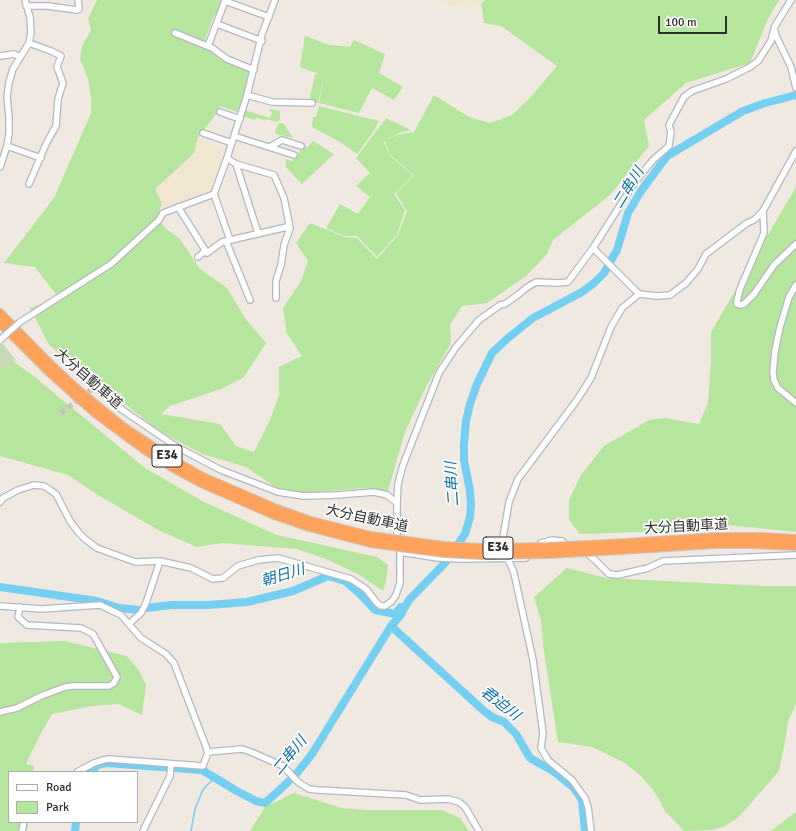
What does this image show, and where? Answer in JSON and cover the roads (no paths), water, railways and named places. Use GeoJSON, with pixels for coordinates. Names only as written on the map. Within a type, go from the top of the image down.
{"type":"FeatureCollection","features":[{"type":"Feature","properties":{"kind":"highway","name":"大分自動車道"},"geometry":{"type":"LineString","coordinates":[[0,313],[52,366],[89,400],[122,426],[173,460],[204,477],[277,509],[371,540]]}},
{"type":"Feature","properties":{"kind":"highway","name":"大分自動車道"},"geometry":{"type":"LineString","coordinates":[[0,323],[48,371],[95,413],[132,441],[170,466],[201,483],[274,516],[309,528],[444,553],[482,555],[543,554],[717,537],[796,538]]}},
{"type":"Feature","properties":{"kind":"highway","name":"大分自動車道"},"geometry":{"type":"LineString","coordinates":[[623,546],[750,544],[796,546]]}},
{"type":"Feature","properties":{"kind":"highway"},"geometry":{"type":"LineString","coordinates":[[750,544],[796,550]]}},
{"type":"Feature","properties":{"kind":"street"},"geometry":{"type":"LineString","coordinates":[[0,167],[7,146],[9,133],[7,97],[9,82],[13,69],[29,43],[31,33],[30,17],[25,0]]}},
{"type":"Feature","properties":{"kind":"street"},"geometry":{"type":"LineString","coordinates":[[26,6],[48,6],[76,10],[79,9],[78,0]]}},
{"type":"Feature","properties":{"kind":"street"},"geometry":{"type":"LineString","coordinates":[[208,46],[225,0],[269,17]]}},
{"type":"Feature","properties":{"kind":"street"},"geometry":{"type":"LineString","coordinates":[[250,300],[228,240],[214,194],[228,158],[262,41],[262,34],[275,0]]}},
{"type":"Feature","properties":{"kind":"street"},"geometry":{"type":"LineString","coordinates":[[0,502],[3,498],[18,490],[34,485],[44,486],[56,494],[70,521],[79,533],[97,548],[136,562],[160,561],[191,568],[213,579],[223,578],[238,566],[258,560],[278,558],[351,579],[366,589],[381,606],[389,604],[396,595],[400,583],[400,552],[399,538],[397,536],[398,484],[403,465],[439,373],[456,347],[479,320],[536,282],[568,282],[593,248],[634,182],[653,160],[669,146],[672,132],[669,125],[684,97],[692,92],[726,79],[750,67],[764,54],[771,41],[775,26],[791,0]]}},
{"type":"Feature","properties":{"kind":"street"},"geometry":{"type":"LineString","coordinates":[[217,24],[262,41]]}},
{"type":"Feature","properties":{"kind":"street"},"geometry":{"type":"LineString","coordinates":[[775,30],[776,36],[791,67],[796,86]]}},
{"type":"Feature","properties":{"kind":"street"},"geometry":{"type":"LineString","coordinates":[[175,34],[208,46],[227,59],[254,70]]}},
{"type":"Feature","properties":{"kind":"street"},"geometry":{"type":"LineString","coordinates":[[29,43],[61,56],[57,67],[63,83],[58,99],[56,126],[29,184]]}},
{"type":"Feature","properties":{"kind":"street"},"geometry":{"type":"LineString","coordinates":[[0,56],[14,54],[20,57]]}},
{"type":"Feature","properties":{"kind":"street"},"geometry":{"type":"LineString","coordinates":[[247,95],[272,102],[312,104]]}},
{"type":"Feature","properties":{"kind":"street"},"geometry":{"type":"LineString","coordinates":[[220,112],[240,119]]}},
{"type":"Feature","properties":{"kind":"street"},"geometry":{"type":"LineString","coordinates":[[203,133],[232,143]]}},
{"type":"Feature","properties":{"kind":"street"},"geometry":{"type":"LineString","coordinates":[[234,136],[294,155]]}},
{"type":"Feature","properties":{"kind":"street"},"geometry":{"type":"LineString","coordinates":[[270,147],[282,140],[301,146]]}},
{"type":"Feature","properties":{"kind":"street"},"geometry":{"type":"LineString","coordinates":[[7,146],[40,158]]}},
{"type":"Feature","properties":{"kind":"street"},"geometry":{"type":"LineString","coordinates":[[593,248],[639,294],[657,296],[670,295],[686,283],[698,269],[706,254],[747,223],[754,220],[763,211],[796,151]]}},
{"type":"Feature","properties":{"kind":"street"},"geometry":{"type":"LineString","coordinates":[[228,158],[236,164],[274,175],[284,198],[290,228],[284,245],[281,265],[276,281],[276,298]]}},
{"type":"Feature","properties":{"kind":"street"},"geometry":{"type":"LineString","coordinates":[[236,164],[258,233]]}},
{"type":"Feature","properties":{"kind":"street"},"geometry":{"type":"LineString","coordinates":[[0,340],[20,322],[111,264],[159,220],[163,213],[214,194]]}},
{"type":"Feature","properties":{"kind":"street"},"geometry":{"type":"LineString","coordinates":[[178,207],[207,253]]}},
{"type":"Feature","properties":{"kind":"street"},"geometry":{"type":"LineString","coordinates":[[763,211],[764,233],[740,289],[737,304],[744,304],[749,299],[774,265],[796,244]]}},
{"type":"Feature","properties":{"kind":"street"},"geometry":{"type":"LineString","coordinates":[[198,257],[204,252],[207,253],[222,242],[287,227],[289,223]]}},
{"type":"Feature","properties":{"kind":"street"},"geometry":{"type":"LineString","coordinates":[[796,285],[789,297],[780,327],[775,351],[773,372],[774,380],[778,388],[796,403]]}},
{"type":"Feature","properties":{"kind":"street"},"geometry":{"type":"LineString","coordinates":[[591,831],[588,807],[585,798],[572,780],[548,760],[540,748],[543,733],[533,660],[514,573],[508,559],[503,537],[509,502],[518,479],[577,400],[591,378],[611,327],[622,308],[639,294]]}},
{"type":"Feature","properties":{"kind":"street"},"geometry":{"type":"LineString","coordinates":[[95,387],[104,391],[121,410],[177,446],[221,470],[278,492],[304,496],[374,492],[387,495],[397,503]]}},
{"type":"Feature","properties":{"kind":"street"},"geometry":{"type":"LineString","coordinates":[[400,552],[438,558],[459,559],[528,558],[534,553],[541,543],[552,540],[562,541],[573,548],[585,552],[596,560],[609,574],[618,575],[648,568],[663,561],[796,555]]}},
{"type":"Feature","properties":{"kind":"street"},"geometry":{"type":"LineString","coordinates":[[130,624],[140,613],[146,603],[160,561]]}},
{"type":"Feature","properties":{"kind":"street"},"geometry":{"type":"LineString","coordinates":[[0,606],[42,609],[100,605],[121,615],[141,638],[166,654],[174,663],[208,752],[203,766],[109,759],[94,763],[79,771]]}},
{"type":"Feature","properties":{"kind":"street"},"geometry":{"type":"LineString","coordinates":[[0,712],[17,708],[41,696],[65,687],[109,686],[114,683],[117,677],[93,634],[81,628],[27,625],[18,617],[20,607]]}},
{"type":"Feature","properties":{"kind":"street"},"geometry":{"type":"LineString","coordinates":[[208,752],[242,749],[270,759],[283,766],[298,782],[309,789],[406,795],[420,800],[448,799],[459,802],[465,807],[479,831]]}},
{"type":"Feature","properties":{"kind":"street"},"geometry":{"type":"LineString","coordinates":[[144,831],[170,776],[170,764]]}},
{"type":"Feature","properties":{"kind":"waterway","name":"二串川"},"geometry":{"type":"LineString","coordinates":[[91,771],[98,765],[106,763],[202,770],[235,790],[256,801],[265,803],[286,784],[312,754],[391,626],[400,616],[409,600],[445,563],[465,534],[470,517],[471,505],[464,460],[466,421],[477,384],[492,353],[533,318],[582,292],[604,273],[617,250],[628,213],[641,191],[667,156],[743,111],[765,103],[796,95]]}},
{"type":"Feature","properties":{"kind":"waterway","name":"朝日川"},"geometry":{"type":"LineString","coordinates":[[147,608],[171,605],[209,605],[247,602],[293,591],[328,576],[345,581],[375,610],[395,614],[401,607]]}},
{"type":"Feature","properties":{"kind":"waterway","name":"朝日川"},"geometry":{"type":"LineString","coordinates":[[0,587],[97,601],[119,608],[139,610]]}},
{"type":"Feature","properties":{"kind":"waterway","name":"君迫川"},"geometry":{"type":"LineString","coordinates":[[391,626],[484,711],[492,717],[504,722],[516,734],[530,758],[553,771],[574,788],[582,800],[585,831]]}},
{"type":"Feature","properties":{"kind":"waterway"},"geometry":{"type":"LineString","coordinates":[[191,831],[195,809],[202,792],[215,778]]}},
{"type":"Feature","properties":{"kind":"waterway","name":"二串川"},"geometry":{"type":"LineString","coordinates":[[75,831],[76,823]]}},
{"type":"Feature","properties":{"kind":"tunnel"},"geometry":{"type":"LineString","coordinates":[[61,413],[95,387]]}}]}
